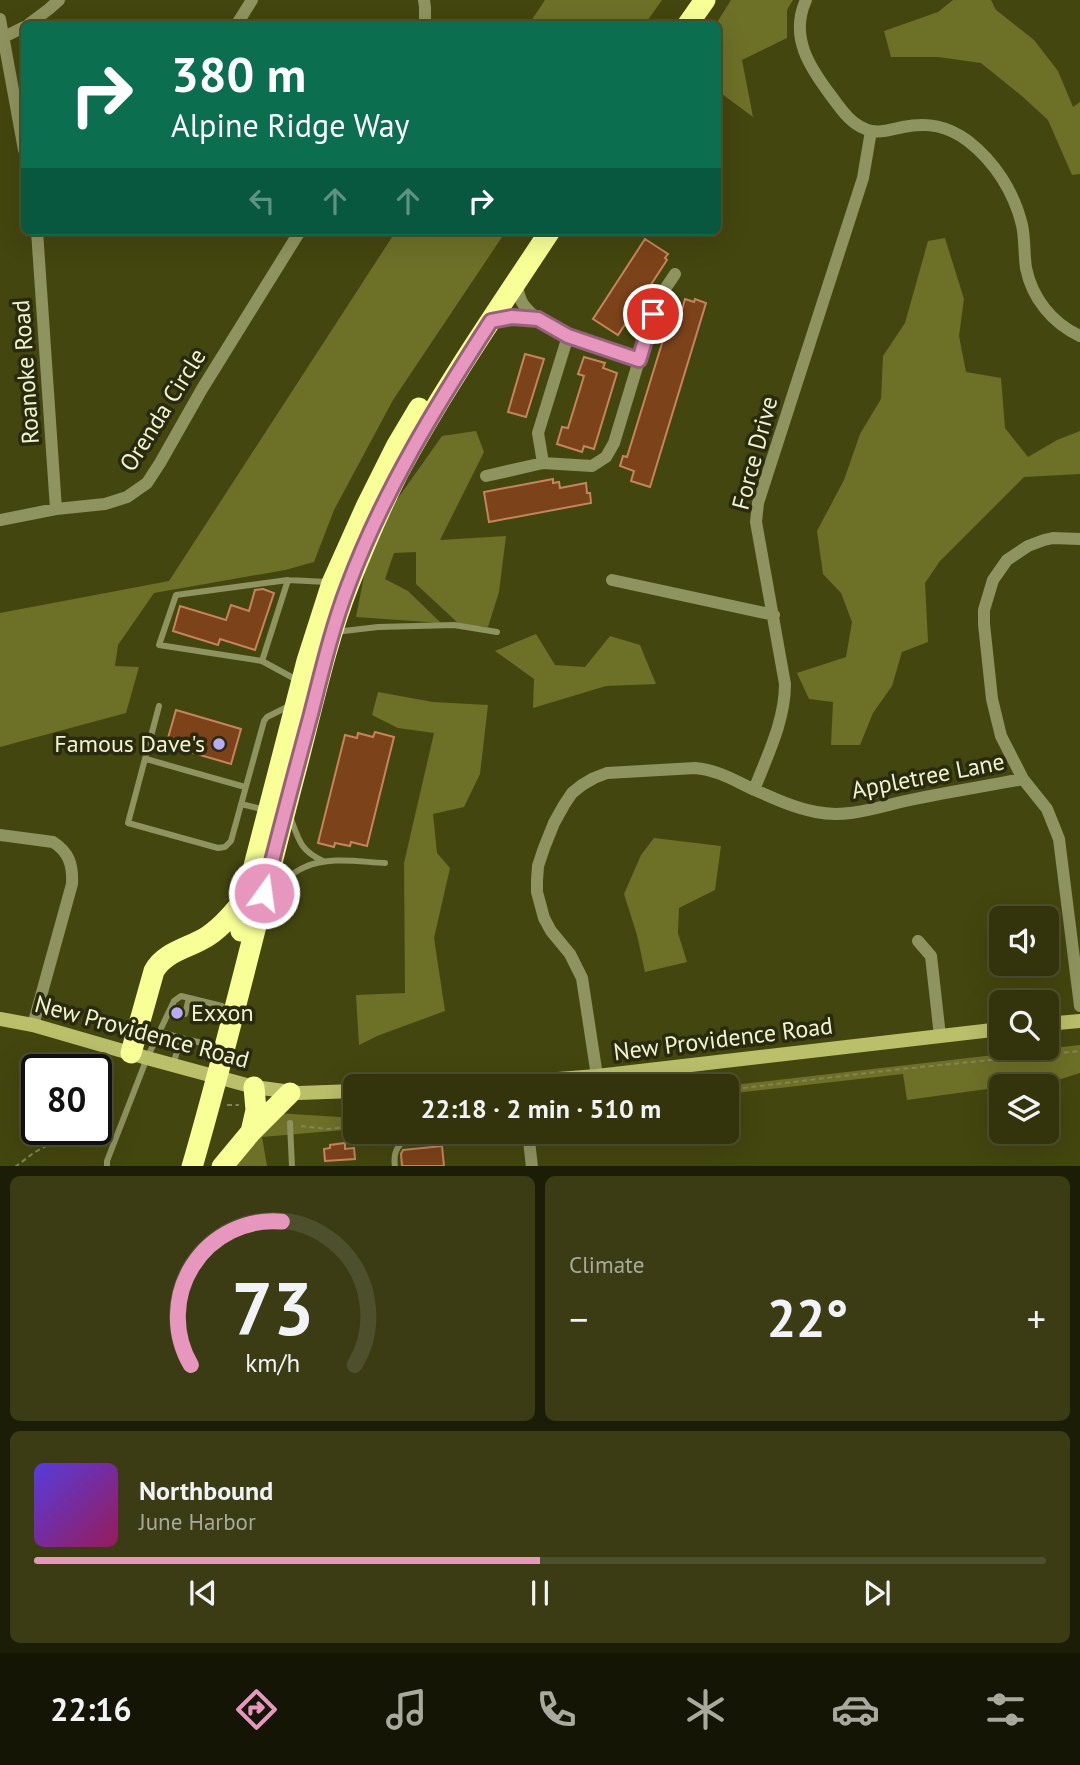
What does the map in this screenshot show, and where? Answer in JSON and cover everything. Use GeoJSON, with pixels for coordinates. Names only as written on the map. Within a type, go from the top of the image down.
{"type":"FeatureCollection","features":[{"type":"Feature","properties":{"kind":"highway"},"geometry":{"type":"LineString","coordinates":[[673,21],[688,0]]}},
{"type":"Feature","properties":{"kind":"highway"},"geometry":{"type":"LineString","coordinates":[[690,21],[705,0]]}},
{"type":"Feature","properties":{"kind":"highway"},"geometry":{"type":"LineString","coordinates":[[192,1166],[211,1076],[277,808],[299,692],[332,583],[397,445],[530,235]]}},
{"type":"Feature","properties":{"kind":"highway"},"geometry":{"type":"LineString","coordinates":[[277,808],[347,587],[379,513],[425,426],[547,235]]}},
{"type":"Feature","properties":{"kind":"highway"},"geometry":{"type":"LineString","coordinates":[[179,1166],[211,1076],[211,1045],[246,910],[255,895]]}},
{"type":"Feature","properties":{"kind":"highway"},"geometry":{"type":"LineString","coordinates":[[139,1056],[154,971],[158,965],[169,955],[209,936],[255,895]]}},
{"type":"Feature","properties":{"kind":"highway"},"geometry":{"type":"LineString","coordinates":[[251,1132],[255,1120],[254,1087]]}},
{"type":"Feature","properties":{"kind":"highway"},"geometry":{"type":"LineString","coordinates":[[223,1166],[289,1093]]}},
{"type":"Feature","properties":{"kind":"street"},"geometry":{"type":"LineString","coordinates":[[33,21],[59,0]]}},
{"type":"Feature","properties":{"kind":"street"},"geometry":{"type":"LineString","coordinates":[[239,21],[252,0]]}},
{"type":"Feature","properties":{"kind":"street"},"geometry":{"type":"LineString","coordinates":[[424,0],[425,21]]}},
{"type":"Feature","properties":{"kind":"street"},"geometry":{"type":"LineString","coordinates":[[806,0],[800,14],[800,23],[807,61],[845,114],[856,124],[871,131],[886,131],[913,125],[938,126],[959,135],[978,150],[999,173],[1013,199],[1022,228],[1028,278],[1036,296],[1054,319],[1080,336]]}},
{"type":"Feature","properties":{"kind":"street"},"geometry":{"type":"LineString","coordinates":[[0,19],[21,135]]}},
{"type":"Feature","properties":{"kind":"street"},"geometry":{"type":"LineString","coordinates":[[2,37],[21,28]]}},
{"type":"Feature","properties":{"kind":"street","name":"Force Drive"},"geometry":{"type":"LineString","coordinates":[[754,790],[782,716],[785,700],[774,615],[756,522],[758,503],[863,178],[871,131]]}},
{"type":"Feature","properties":{"kind":"street","name":"Roanoke Road"},"geometry":{"type":"LineString","coordinates":[[37,235],[56,509]]}},
{"type":"Feature","properties":{"kind":"street","name":"Orenda Circle"},"geometry":{"type":"LineString","coordinates":[[0,520],[56,509],[105,504],[120,500],[141,488],[152,477],[202,389],[298,235]]}},
{"type":"Feature","properties":{"kind":"street"},"geometry":{"type":"LineString","coordinates":[[486,476],[543,463],[592,466],[606,457],[614,443],[653,314],[661,295],[675,274]]}},
{"type":"Feature","properties":{"kind":"street"},"geometry":{"type":"LineString","coordinates":[[516,283],[521,302],[538,319],[568,336],[639,360]]}},
{"type":"Feature","properties":{"kind":"street"},"geometry":{"type":"LineString","coordinates":[[491,321],[512,317],[538,319]]}},
{"type":"Feature","properties":{"kind":"street"},"geometry":{"type":"LineString","coordinates":[[543,463],[538,433],[568,336]]}},
{"type":"Feature","properties":{"kind":"street"},"geometry":{"type":"LineString","coordinates":[[1080,539],[1044,540],[1013,555],[993,580],[984,624],[992,699],[1000,736],[1023,779],[1047,809],[1059,839],[1080,1006]]}},
{"type":"Feature","properties":{"kind":"street"},"geometry":{"type":"LineString","coordinates":[[612,580],[774,615]]}},
{"type":"Feature","properties":{"kind":"street","name":"Appletree Lane"},"geometry":{"type":"LineString","coordinates":[[597,1074],[582,978],[570,954],[551,931],[537,892],[538,866],[554,823],[572,793],[594,778],[607,773],[708,769],[794,806],[818,813],[842,814],[1023,779]]}},
{"type":"Feature","properties":{"kind":"street"},"geometry":{"type":"LineString","coordinates":[[0,835],[53,842],[67,855],[73,872],[33,1025]]}},
{"type":"Feature","properties":{"kind":"street"},"geometry":{"type":"LineString","coordinates":[[918,941],[931,956],[940,1036]]}},
{"type":"Feature","properties":{"kind":"street","name":"New Providence Road"},"geometry":{"type":"LineString","coordinates":[[0,1018],[254,1087],[289,1093],[343,1091]]}},
{"type":"Feature","properties":{"kind":"street"},"geometry":{"type":"LineString","coordinates":[[1059,1023],[1080,1021]]}},
{"type":"Feature","properties":{"kind":"street","name":"New Providence Road"},"geometry":{"type":"LineString","coordinates":[[614,1074],[989,1030]]}},
{"type":"Feature","properties":{"kind":"street"},"geometry":{"type":"LineString","coordinates":[[529,1144],[532,1166]]}},
{"type":"Feature","properties":{"kind":"lane"},"geometry":{"type":"LineString","coordinates":[[159,706],[128,823],[223,848],[230,841],[264,721],[299,692],[262,661],[159,645],[176,595],[288,580],[332,583]]}},
{"type":"Feature","properties":{"kind":"lane"},"geometry":{"type":"LineString","coordinates":[[262,661],[288,580]]}},
{"type":"Feature","properties":{"kind":"lane"},"geometry":{"type":"LineString","coordinates":[[333,632],[378,627],[454,625],[497,632]]}},
{"type":"Feature","properties":{"kind":"lane"},"geometry":{"type":"LineString","coordinates":[[146,759],[245,787]]}},
{"type":"Feature","properties":{"kind":"lane"},"geometry":{"type":"LineString","coordinates":[[241,804],[277,808],[303,848],[312,856],[325,861]]}},
{"type":"Feature","properties":{"kind":"lane"},"geometry":{"type":"LineString","coordinates":[[255,895],[302,868],[325,861],[385,863]]}},
{"type":"Feature","properties":{"kind":"lane"},"geometry":{"type":"LineString","coordinates":[[107,1164],[139,1056],[159,1031],[174,1001],[181,996],[222,1006]]}},
{"type":"Feature","properties":{"kind":"lane"},"geometry":{"type":"LineString","coordinates":[[185,1014],[190,999]]}},
{"type":"Feature","properties":{"kind":"lane"},"geometry":{"type":"LineString","coordinates":[[193,1017],[199,1001]]}},
{"type":"Feature","properties":{"kind":"lane"},"geometry":{"type":"LineString","coordinates":[[181,1027],[182,1038]]}},
{"type":"Feature","properties":{"kind":"lane"},"geometry":{"type":"LineString","coordinates":[[173,1065],[182,1038],[189,1030]]}},
{"type":"Feature","properties":{"kind":"lane"},"geometry":{"type":"LineString","coordinates":[[159,1031],[211,1045]]}},
{"type":"Feature","properties":{"kind":"lane"},"geometry":{"type":"LineString","coordinates":[[290,1123],[292,1166]]}},
{"type":"Feature","properties":{"kind":"lane"},"geometry":{"type":"LineString","coordinates":[[395,1166],[394,1152],[401,1144]]}},
{"type":"Feature","properties":{"kind":"path"},"geometry":{"type":"LineString","coordinates":[[739,1088],[1080,1051]]}},
{"type":"Feature","properties":{"kind":"path"},"geometry":{"type":"LineString","coordinates":[[226,1104],[239,1105]]}},
{"type":"Feature","properties":{"kind":"path"},"geometry":{"type":"LineString","coordinates":[[290,1123],[328,1129],[343,1127]]}},
{"type":"Feature","properties":{"kind":"path"},"geometry":{"type":"LineString","coordinates":[[112,1125],[120,1127]]}},
{"type":"Feature","properties":{"kind":"path"},"geometry":{"type":"LineString","coordinates":[[16,1166],[48,1145]]}},
{"type":"Feature","properties":{"kind":"shaded area"},"geometry":{"type":"Polygon","coordinates":[[[545,0],[662,0],[647,21],[531,21],[545,0]]]}},
{"type":"Feature","properties":{"kind":"shaded area"},"geometry":{"type":"Polygon","coordinates":[[[731,0],[793,0],[787,10],[787,38],[742,60],[753,117],[721,93],[721,21],[718,21],[731,0]]]}},
{"type":"Feature","properties":{"kind":"shaded area"},"geometry":{"type":"Polygon","coordinates":[[[953,0],[991,0],[996,10],[1034,40],[1058,71],[1073,107],[1080,102],[1080,174],[1072,175],[1048,120],[981,63],[938,57],[891,57],[884,31],[938,12],[953,0]]]}},
{"type":"Feature","properties":{"kind":"shaded area"},"geometry":{"type":"Polygon","coordinates":[[[393,235],[503,235],[393,400],[334,510],[314,562],[285,570],[154,593],[118,645],[115,666],[139,667],[126,713],[0,747],[0,613],[169,581],[393,235]]]}},
{"type":"Feature","properties":{"kind":"shaded area"},"geometry":{"type":"Polygon","coordinates":[[[945,238],[964,299],[959,336],[966,372],[1001,378],[1005,428],[1028,457],[1057,440],[1080,431],[1080,474],[1024,477],[940,561],[925,583],[928,642],[902,652],[892,686],[873,713],[860,745],[831,745],[833,702],[809,699],[797,673],[846,657],[852,622],[841,593],[823,574],[817,531],[844,480],[860,434],[881,399],[883,356],[905,323],[928,241],[945,238]]]}},
{"type":"Feature","properties":{"kind":"shaded area"},"geometry":{"type":"Polygon","coordinates":[[[476,431],[484,452],[440,540],[506,536],[499,592],[488,627],[459,624],[416,584],[416,552],[394,553],[385,579],[408,591],[441,623],[356,617],[366,566],[396,501],[442,436],[476,431]]]}},
{"type":"Feature","properties":{"kind":"shaded area"},"geometry":{"type":"Polygon","coordinates":[[[536,634],[555,665],[585,667],[610,636],[640,645],[656,684],[606,686],[533,708],[534,679],[495,651],[536,634]]]}},
{"type":"Feature","properties":{"kind":"shaded area"},"geometry":{"type":"Polygon","coordinates":[[[378,692],[433,702],[488,705],[480,774],[464,807],[433,814],[437,853],[450,868],[434,938],[445,1011],[359,1045],[356,995],[405,993],[404,863],[434,733],[398,728],[372,715],[378,692]]]}},
{"type":"Feature","properties":{"kind":"shaded area"},"geometry":{"type":"Polygon","coordinates":[[[654,838],[721,846],[715,890],[679,908],[678,933],[687,962],[645,972],[624,894],[641,855],[654,838]]]}},
{"type":"Feature","properties":{"kind":"shaded area"},"geometry":{"type":"Polygon","coordinates":[[[1080,1045],[1080,1073],[1059,1079],[1059,1074],[989,1074],[989,1089],[907,1100],[903,1074],[739,1093],[739,1084],[989,1056],[989,1060],[1059,1060],[1059,1047],[1080,1045]]]}},
{"type":"Feature","properties":{"kind":"shaded area"},"geometry":{"type":"Polygon","coordinates":[[[276,1113],[343,1117],[343,1130],[262,1137],[267,1166],[234,1166],[276,1113]]]}},
{"type":"Feature","properties":{"kind":"building"},"geometry":{"type":"Polygon","coordinates":[[[645,239],[668,254],[665,258],[667,260],[618,335],[593,319],[645,239]]]}},
{"type":"Feature","properties":{"kind":"building"},"geometry":{"type":"Polygon","coordinates":[[[685,299],[706,303],[650,487],[631,481],[634,471],[620,466],[623,456],[627,457],[667,327],[670,328],[672,322],[678,324],[685,299]]]}},
{"type":"Feature","properties":{"kind":"building"},"geometry":{"type":"Polygon","coordinates":[[[525,354],[544,359],[526,417],[508,412],[525,354]]]}},
{"type":"Feature","properties":{"kind":"building"},"geometry":{"type":"Polygon","coordinates":[[[584,357],[605,363],[603,368],[617,373],[594,449],[584,446],[582,452],[557,444],[562,427],[568,428],[584,376],[578,374],[584,357]]]}},
{"type":"Feature","properties":{"kind":"building"},"geometry":{"type":"Polygon","coordinates":[[[553,479],[553,483],[559,482],[560,488],[586,483],[591,503],[489,522],[484,492],[553,479]]]}},
{"type":"Feature","properties":{"kind":"building"},"geometry":{"type":"Polygon","coordinates":[[[263,589],[274,593],[255,650],[220,639],[218,645],[173,631],[180,606],[226,620],[231,605],[249,611],[255,590],[263,589]]]}},
{"type":"Feature","properties":{"kind":"building"},"geometry":{"type":"Polygon","coordinates":[[[176,710],[241,729],[231,764],[166,745],[176,710]]]}},
{"type":"Feature","properties":{"kind":"building"},"geometry":{"type":"Polygon","coordinates":[[[375,732],[394,737],[367,846],[351,842],[350,846],[335,843],[334,847],[318,843],[345,735],[357,738],[358,733],[373,737],[375,732]]]}},
{"type":"Feature","properties":{"kind":"building"},"geometry":{"type":"Polygon","coordinates":[[[343,1143],[345,1149],[354,1148],[355,1159],[325,1161],[324,1149],[330,1148],[330,1145],[343,1143]]]}},
{"type":"Feature","properties":{"kind":"building"},"geometry":{"type":"Polygon","coordinates":[[[442,1146],[444,1166],[402,1166],[403,1150],[442,1146]]]}},
{"type":"Feature","properties":{"kind":"place","name":"Famous Dave's"},"geometry":{"type":"Point","coordinates":[219,744]}},
{"type":"Feature","properties":{"kind":"place","name":"Exxon"},"geometry":{"type":"Point","coordinates":[177,1013]}},
{"type":"Feature","properties":{"kind":"route"},"geometry":{"type":"LineString","coordinates":[[264,893],[347,587],[399,473],[491,321],[512,317],[538,319],[568,336],[639,360],[653,314]]}}]}
